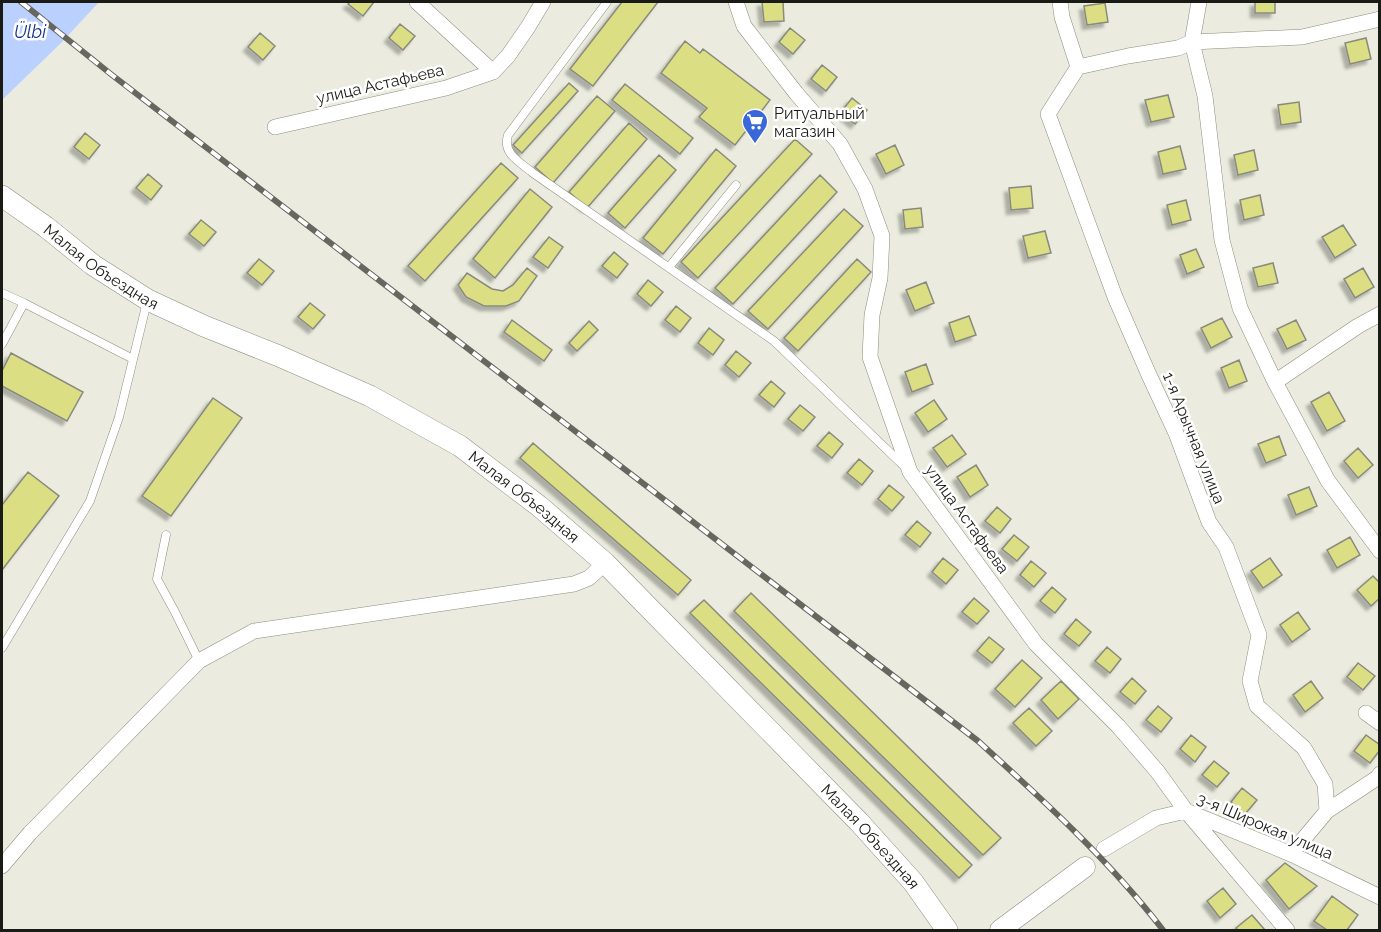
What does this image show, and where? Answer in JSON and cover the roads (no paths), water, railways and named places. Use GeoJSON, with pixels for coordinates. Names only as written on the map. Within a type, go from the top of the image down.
{"type":"FeatureCollection","features":[{"type":"Feature","properties":{"kind":"main road","name":"Малая Объездная"},"geometry":{"type":"LineString","coordinates":[[2,196],[46,227],[93,265],[148,300],[370,396],[460,446],[539,506],[605,563],[859,822],[913,882],[947,930]]}},
{"type":"Feature","properties":{"kind":"street"},"geometry":{"type":"LineString","coordinates":[[417,2],[493,72],[508,56],[543,2]]}},
{"type":"Feature","properties":{"kind":"street","name":"улица Астафьева"},"geometry":{"type":"LineString","coordinates":[[736,2],[744,26],[796,93],[840,144],[865,189],[882,236],[880,278],[872,315],[870,357],[910,472],[1036,644],[1118,726],[1157,771],[1186,811],[1287,930]]}},
{"type":"Feature","properties":{"kind":"street"},"geometry":{"type":"LineString","coordinates":[[1060,2],[1062,17],[1078,67],[1178,48],[1192,42],[1302,37],[1380,19]]}},
{"type":"Feature","properties":{"kind":"street"},"geometry":{"type":"LineString","coordinates":[[1199,2],[1192,42],[1205,96],[1222,240],[1240,308],[1275,382],[1328,481],[1380,551]]}},
{"type":"Feature","properties":{"kind":"street","name":"1-я Арычная улица"},"geometry":{"type":"LineString","coordinates":[[1078,67],[1048,114],[1115,297],[1176,433],[1209,522],[1226,547],[1259,635],[1250,681],[1257,706],[1304,748],[1325,784],[1327,811]]}},
{"type":"Feature","properties":{"kind":"street","name":"улица Астафьева"},"geometry":{"type":"LineString","coordinates":[[275,127],[446,87],[493,72]]}},
{"type":"Feature","properties":{"kind":"street"},"geometry":{"type":"LineString","coordinates":[[1275,382],[1358,326],[1380,314]]}},
{"type":"Feature","properties":{"kind":"street"},"geometry":{"type":"LineString","coordinates":[[2,866],[30,833],[199,661],[254,631],[574,584],[589,578],[605,563]]}},
{"type":"Feature","properties":{"kind":"street"},"geometry":{"type":"LineString","coordinates":[[1366,713],[1380,723]]}},
{"type":"Feature","properties":{"kind":"street"},"geometry":{"type":"LineString","coordinates":[[1291,854],[1327,811],[1380,774]]}},
{"type":"Feature","properties":{"kind":"street","name":"3-я Широкая улица"},"geometry":{"type":"LineString","coordinates":[[1104,849],[1156,818],[1186,811],[1291,854],[1380,897]]}},
{"type":"Feature","properties":{"kind":"street"},"geometry":{"type":"LineString","coordinates":[[1000,930],[1085,867]]}},
{"type":"Feature","properties":{"kind":"lane"},"geometry":{"type":"LineString","coordinates":[[607,2],[508,135],[506,142],[510,154],[533,173],[774,341],[910,472]]}},
{"type":"Feature","properties":{"kind":"lane"},"geometry":{"type":"LineString","coordinates":[[669,267],[736,185]]}},
{"type":"Feature","properties":{"kind":"lane"},"geometry":{"type":"LineString","coordinates":[[2,293],[133,359]]}},
{"type":"Feature","properties":{"kind":"lane"},"geometry":{"type":"LineString","coordinates":[[2,648],[90,501],[119,417],[148,300]]}},
{"type":"Feature","properties":{"kind":"lane"},"geometry":{"type":"LineString","coordinates":[[2,344],[24,303]]}},
{"type":"Feature","properties":{"kind":"lane"},"geometry":{"type":"LineString","coordinates":[[166,535],[157,579],[199,661]]}},
{"type":"Feature","properties":{"kind":"water","name":"Ülbi"},"geometry":{"type":"Polygon","coordinates":[[[2,2],[99,2],[61,43],[2,100],[2,2]]]}},
{"type":"Feature","properties":{"kind":"railway"},"geometry":{"type":"LineString","coordinates":[[21,2],[112,75],[978,741],[1098,855],[1163,930]]}},
{"type":"Feature","properties":{"kind":"place","name":"Ритуальный магазин"},"geometry":{"type":"Point","coordinates":[755,145]}}]}
